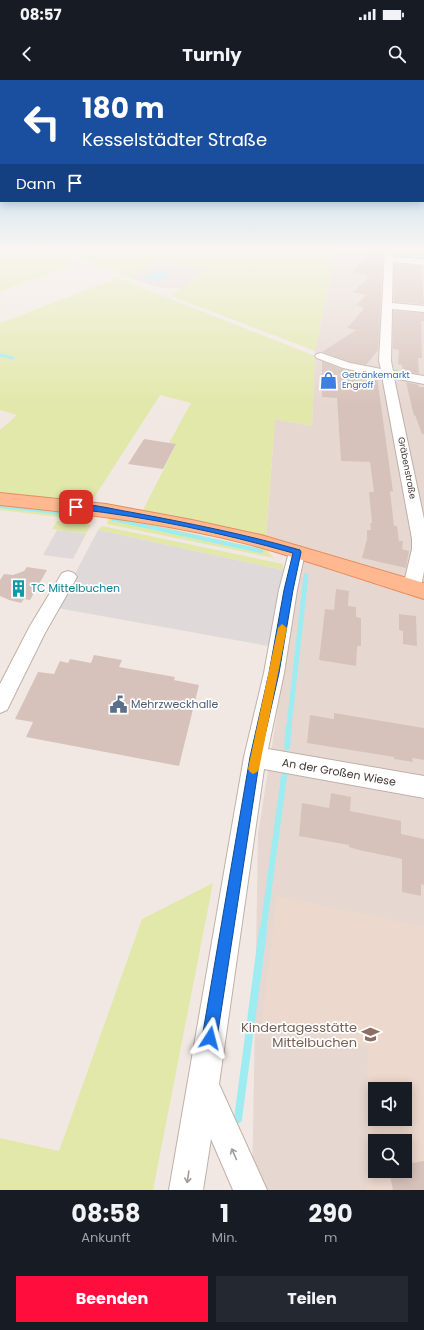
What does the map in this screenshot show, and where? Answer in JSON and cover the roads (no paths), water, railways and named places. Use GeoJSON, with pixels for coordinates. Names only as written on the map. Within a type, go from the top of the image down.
{"type":"FeatureCollection","features":[{"type":"Feature","properties":{"kind":"main road"},"geometry":{"type":"LineString","coordinates":[[0,499],[106,510],[143,516],[261,541],[418,589]]}},
{"type":"Feature","properties":{"kind":"street","name":"Gräbenstraße"},"geometry":{"type":"LineString","coordinates":[[387,302],[385,361],[420,539],[418,589]]}},
{"type":"Feature","properties":{"kind":"street"},"geometry":{"type":"LineString","coordinates":[[387,306],[424,309]]}},
{"type":"Feature","properties":{"kind":"street"},"geometry":{"type":"LineString","coordinates":[[321,356],[347,366],[424,380]]}},
{"type":"Feature","properties":{"kind":"street"},"geometry":{"type":"LineString","coordinates":[[186,1190],[255,757],[274,673],[288,590],[297,552]]}},
{"type":"Feature","properties":{"kind":"street"},"geometry":{"type":"LineString","coordinates":[[0,704],[37,631],[68,577]]}},
{"type":"Feature","properties":{"kind":"street","name":"An der Großen Wiese"},"geometry":{"type":"LineString","coordinates":[[255,757],[424,787]]}},
{"type":"Feature","properties":{"kind":"street"},"geometry":{"type":"LineString","coordinates":[[202,1083],[250,1190]]}},
{"type":"Feature","properties":{"kind":"waterway"},"geometry":{"type":"LineString","coordinates":[[0,355],[13,358]]}},
{"type":"Feature","properties":{"kind":"waterway"},"geometry":{"type":"LineString","coordinates":[[0,506],[90,516]]}},
{"type":"Feature","properties":{"kind":"waterway"},"geometry":{"type":"LineString","coordinates":[[113,519],[261,551]]}},
{"type":"Feature","properties":{"kind":"waterway"},"geometry":{"type":"LineString","coordinates":[[289,726],[306,576]]}},
{"type":"Feature","properties":{"kind":"waterway"},"geometry":{"type":"LineString","coordinates":[[287,747],[289,725]]}},
{"type":"Feature","properties":{"kind":"waterway"},"geometry":{"type":"LineString","coordinates":[[263,931],[284,776]]}},
{"type":"Feature","properties":{"kind":"waterway"},"geometry":{"type":"LineString","coordinates":[[238,1119],[263,930]]}},
{"type":"Feature","properties":{"kind":"place","name":"Getränkemarkt Engroff"},"geometry":{"type":"Point","coordinates":[329,380]}},
{"type":"Feature","properties":{"kind":"place","name":"TC Mittelbuchen"},"geometry":{"type":"Point","coordinates":[18,588]}},
{"type":"Feature","properties":{"kind":"place","name":"Mehrzweckhalle"},"geometry":{"type":"Point","coordinates":[118,704]}},
{"type":"Feature","properties":{"kind":"place","name":"Kindertagesstätte Mittelbuchen"},"geometry":{"type":"Point","coordinates":[370,1034]}}]}
